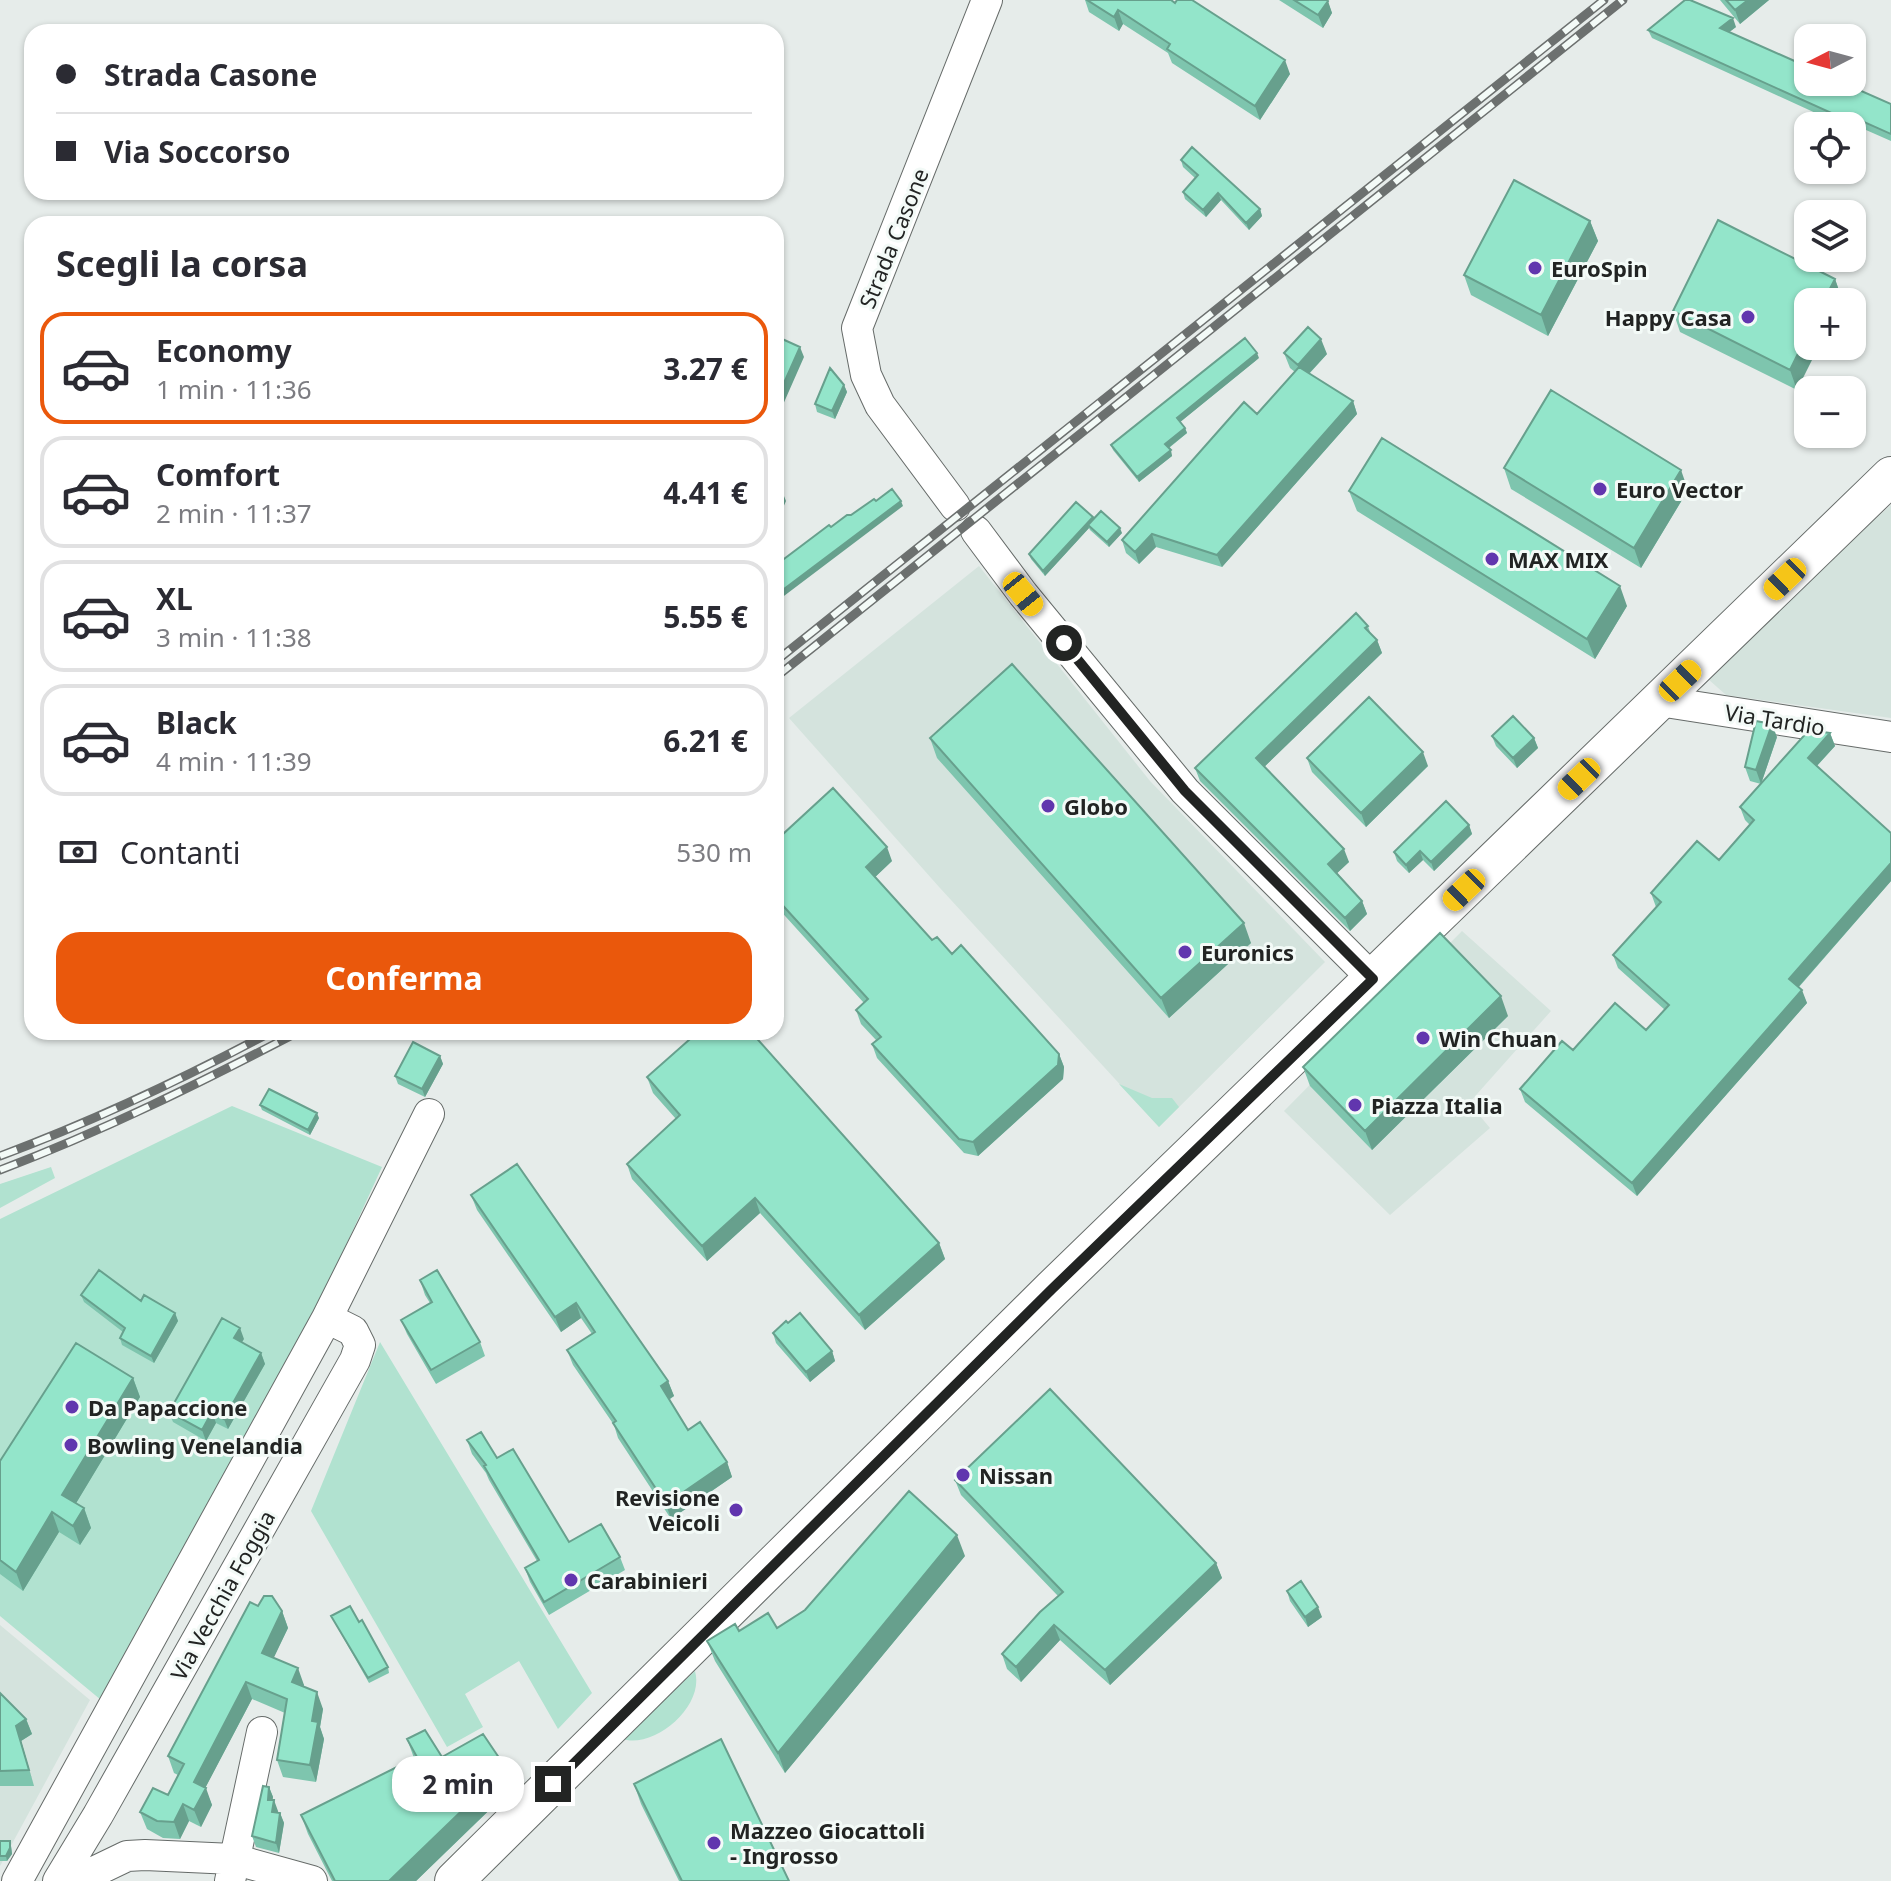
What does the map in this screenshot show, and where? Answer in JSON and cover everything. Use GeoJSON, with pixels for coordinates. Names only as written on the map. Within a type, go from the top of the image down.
{"type":"FeatureCollection","features":[{"type":"Feature","properties":{"kind":"main road"},"geometry":{"type":"LineString","coordinates":[[454,1881],[1052,1289],[1891,476]]}},
{"type":"Feature","properties":{"kind":"street","name":"Strada Casone"},"geometry":{"type":"LineString","coordinates":[[955,506],[880,405],[866,375],[857,328],[987,0]]}},
{"type":"Feature","properties":{"kind":"street"},"geometry":{"type":"LineString","coordinates":[[976,531],[1023,594],[1185,791],[1373,979]]}},
{"type":"Feature","properties":{"kind":"street","name":"Via Tardio"},"geometry":{"type":"LineString","coordinates":[[1659,701],[1891,737]]}},
{"type":"Feature","properties":{"kind":"street","name":"Via Vecchia Foggia"},"geometry":{"type":"LineString","coordinates":[[17,1881],[327,1318],[429,1114]]}},
{"type":"Feature","properties":{"kind":"street","name":"Via Vecchia Foggia"},"geometry":{"type":"LineString","coordinates":[[58,1881],[355,1360],[360,1345],[353,1331],[327,1318]]}},
{"type":"Feature","properties":{"kind":"street"},"geometry":{"type":"LineString","coordinates":[[232,1870],[262,1732]]}},
{"type":"Feature","properties":{"kind":"street"},"geometry":{"type":"LineString","coordinates":[[98,1815],[104,1834],[127,1856]]}},
{"type":"Feature","properties":{"kind":"street"},"geometry":{"type":"LineString","coordinates":[[75,1881],[127,1856],[312,1881]]}},
{"type":"Feature","properties":{"kind":"shaded area"},"geometry":{"type":"Polygon","coordinates":[[[1891,505],[1891,718],[1726,695],[1708,679],[1726,652],[1891,505]]]}},
{"type":"Feature","properties":{"kind":"shaded area"},"geometry":{"type":"Polygon","coordinates":[[[979,566],[1150,781],[1325,962],[1159,1127],[789,718],[979,566]]]}},
{"type":"Feature","properties":{"kind":"shaded area"},"geometry":{"type":"Polygon","coordinates":[[[1462,931],[1551,1011],[1469,1103],[1490,1128],[1390,1215],[1284,1111],[1462,931]]]}},
{"type":"Feature","properties":{"kind":"shaded area"},"geometry":{"type":"Polygon","coordinates":[[[0,1625],[90,1700],[0,1866],[0,1625]]]}},
{"type":"Feature","properties":{"kind":"green space"},"geometry":{"type":"Polygon","coordinates":[[[1119,1084],[1152,1098],[1172,1098],[1179,1107],[1159,1127],[1119,1084]]]}},
{"type":"Feature","properties":{"kind":"green space","name":"Da Papaccione"},"geometry":{"type":"Polygon","coordinates":[[[232,1106],[382,1167],[324,1293],[101,1700],[0,1616],[0,1219],[232,1106]]]}},
{"type":"Feature","properties":{"kind":"green space"},"geometry":{"type":"Polygon","coordinates":[[[51,1167],[55,1178],[0,1208],[0,1184],[51,1167]]]}},
{"type":"Feature","properties":{"kind":"green space"},"geometry":{"type":"Polygon","coordinates":[[[380,1342],[592,1693],[558,1729],[519,1661],[465,1694],[483,1727],[447,1747],[311,1511],[380,1342]]]}},
{"type":"Feature","properties":{"kind":"green space"},"geometry":{"type":"Polygon","coordinates":[[[695,1671],[696,1684],[692,1698],[675,1722],[649,1738],[622,1739],[695,1671]]]}},
{"type":"Feature","properties":{"kind":"building"},"geometry":{"type":"Polygon","coordinates":[[[1087,0],[1171,0],[1175,3],[1177,0],[1192,0],[1285,60],[1255,106],[1167,49],[1170,44],[1118,10],[1114,17],[1087,0]]]}},
{"type":"Feature","properties":{"kind":"building"},"geometry":{"type":"Polygon","coordinates":[[[1294,0],[1327,0],[1328,1],[1318,15],[1294,0]]]}},
{"type":"Feature","properties":{"kind":"building"},"geometry":{"type":"Polygon","coordinates":[[[1685,0],[1733,18],[1720,28],[1794,61],[1794,96],[1866,96],[1866,93],[1891,104],[1891,134],[1866,123],[1866,112],[1829,112],[1648,30],[1685,0]]]}},
{"type":"Feature","properties":{"kind":"building"},"geometry":{"type":"Polygon","coordinates":[[[1726,0],[1748,0],[1735,10],[1726,0]]]}},
{"type":"Feature","properties":{"kind":"building"},"geometry":{"type":"Polygon","coordinates":[[[1192,147],[1260,209],[1246,223],[1218,193],[1203,210],[1183,192],[1198,175],[1181,160],[1192,147]]]}},
{"type":"Feature","properties":{"kind":"building","name":"EuroSpin"},"geometry":{"type":"Polygon","coordinates":[[[1514,180],[1590,221],[1541,315],[1464,275],[1514,180]]]}},
{"type":"Feature","properties":{"kind":"building","name":"Happy Casa"},"geometry":{"type":"Polygon","coordinates":[[[1718,220],[1794,258],[1794,272],[1821,272],[1835,279],[1830,288],[1794,288],[1795,360],[1790,370],[1673,311],[1718,220]]]}},
{"type":"Feature","properties":{"kind":"building"},"geometry":{"type":"Polygon","coordinates":[[[1308,327],[1321,339],[1298,365],[1284,353],[1308,327]]]}},
{"type":"Feature","properties":{"kind":"building"},"geometry":{"type":"Polygon","coordinates":[[[1245,338],[1257,353],[1177,418],[1185,428],[1165,444],[1171,450],[1137,477],[1111,445],[1245,338]]]}},
{"type":"Feature","properties":{"kind":"building"},"geometry":{"type":"Polygon","coordinates":[[[784,340],[800,347],[784,383],[784,340]]]}},
{"type":"Feature","properties":{"kind":"building"},"geometry":{"type":"Polygon","coordinates":[[[1299,367],[1353,401],[1217,555],[1152,534],[1135,552],[1122,540],[1244,402],[1257,414],[1299,367]]]}},
{"type":"Feature","properties":{"kind":"building"},"geometry":{"type":"Polygon","coordinates":[[[830,368],[844,385],[832,411],[815,404],[830,368]]]}},
{"type":"Feature","properties":{"kind":"building","name":"Euro Vector"},"geometry":{"type":"Polygon","coordinates":[[[1551,390],[1681,470],[1634,548],[1504,468],[1551,390]]]}},
{"type":"Feature","properties":{"kind":"building","name":"MAX MIX"},"geometry":{"type":"Polygon","coordinates":[[[1382,438],[1620,586],[1587,639],[1349,491],[1382,438]]]}},
{"type":"Feature","properties":{"kind":"building"},"geometry":{"type":"Polygon","coordinates":[[[892,489],[901,501],[784,589],[784,559],[829,525],[831,527],[874,499],[876,501],[892,489]]]}},
{"type":"Feature","properties":{"kind":"building"},"geometry":{"type":"Polygon","coordinates":[[[1076,502],[1093,517],[1043,571],[1029,554],[1076,502]]]}},
{"type":"Feature","properties":{"kind":"building"},"geometry":{"type":"Polygon","coordinates":[[[1101,511],[1120,528],[1107,542],[1088,525],[1101,511]]]}},
{"type":"Feature","properties":{"kind":"building"},"geometry":{"type":"Polygon","coordinates":[[[1356,613],[1377,640],[1256,758],[1344,849],[1328,864],[1362,901],[1345,918],[1195,768],[1356,613]]]}},
{"type":"Feature","properties":{"kind":"building"},"geometry":{"type":"Polygon","coordinates":[[[1012,664],[1244,923],[1161,998],[930,738],[1012,664]]]}},
{"type":"Feature","properties":{"kind":"building"},"geometry":{"type":"Polygon","coordinates":[[[1369,697],[1423,752],[1361,813],[1307,758],[1369,697]]]}},
{"type":"Feature","properties":{"kind":"building"},"geometry":{"type":"Polygon","coordinates":[[[1513,716],[1534,738],[1513,758],[1492,736],[1513,716]]]}},
{"type":"Feature","properties":{"kind":"building"},"geometry":{"type":"Polygon","coordinates":[[[1756,721],[1772,724],[1756,770],[1745,767],[1756,721]]]}},
{"type":"Feature","properties":{"kind":"building"},"geometry":{"type":"Polygon","coordinates":[[[1809,730],[1830,733],[1808,758],[1891,833],[1891,863],[1789,979],[1802,990],[1632,1183],[1520,1089],[1562,1041],[1573,1050],[1615,1003],[1646,1030],[1669,1005],[1613,955],[1661,902],[1651,893],[1697,841],[1719,860],[1754,820],[1740,807],[1809,730]]]}},
{"type":"Feature","properties":{"kind":"building"},"geometry":{"type":"Polygon","coordinates":[[[833,788],[887,847],[866,867],[932,940],[937,937],[952,954],[961,945],[1059,1054],[1058,1065],[973,1142],[959,1139],[872,1044],[881,1037],[856,1010],[868,999],[784,907],[784,833],[833,788]]]}},
{"type":"Feature","properties":{"kind":"building"},"geometry":{"type":"Polygon","coordinates":[[[1446,801],[1469,825],[1431,862],[1420,851],[1406,865],[1394,852],[1446,801]]]}},
{"type":"Feature","properties":{"kind":"building","name":"Win Chuan"},"geometry":{"type":"Polygon","coordinates":[[[1440,933],[1501,996],[1365,1131],[1303,1067],[1440,933]]]}},
{"type":"Feature","properties":{"kind":"building"},"geometry":{"type":"Polygon","coordinates":[[[689,1040],[758,1040],[939,1243],[859,1315],[755,1198],[702,1246],[627,1164],[680,1115],[647,1077],[689,1040]]]}},
{"type":"Feature","properties":{"kind":"building"},"geometry":{"type":"Polygon","coordinates":[[[413,1042],[440,1056],[422,1089],[395,1076],[413,1042]]]}},
{"type":"Feature","properties":{"kind":"building"},"geometry":{"type":"Polygon","coordinates":[[[269,1089],[317,1113],[308,1130],[260,1105],[269,1089]]]}},
{"type":"Feature","properties":{"kind":"building"},"geometry":{"type":"Polygon","coordinates":[[[517,1164],[668,1381],[661,1386],[688,1430],[700,1422],[727,1462],[666,1504],[613,1423],[616,1421],[567,1350],[595,1332],[576,1303],[555,1317],[471,1195],[517,1164]]]}},
{"type":"Feature","properties":{"kind":"building"},"geometry":{"type":"Polygon","coordinates":[[[99,1270],[141,1301],[144,1295],[175,1313],[151,1356],[120,1338],[125,1328],[81,1295],[99,1270]]]}},
{"type":"Feature","properties":{"kind":"building"},"geometry":{"type":"Polygon","coordinates":[[[437,1270],[480,1342],[431,1370],[401,1320],[432,1302],[420,1280],[437,1270]]]}},
{"type":"Feature","properties":{"kind":"building"},"geometry":{"type":"Polygon","coordinates":[[[800,1313],[832,1351],[806,1372],[773,1333],[800,1313]]]}},
{"type":"Feature","properties":{"kind":"building"},"geometry":{"type":"Polygon","coordinates":[[[222,1318],[240,1328],[234,1338],[261,1353],[224,1419],[212,1412],[202,1430],[169,1412],[222,1318]]]}},
{"type":"Feature","properties":{"kind":"building","name":"Bowling Venelandia"},"geometry":{"type":"Polygon","coordinates":[[[76,1343],[133,1378],[62,1495],[84,1508],[73,1526],[52,1512],[16,1572],[0,1560],[0,1461],[76,1343]]]}},
{"type":"Feature","properties":{"kind":"building"},"geometry":{"type":"Polygon","coordinates":[[[1050,1389],[1216,1563],[1105,1670],[1054,1625],[1016,1667],[1002,1654],[1063,1592],[955,1480],[1050,1389]]]}},
{"type":"Feature","properties":{"kind":"building"},"geometry":{"type":"Polygon","coordinates":[[[481,1432],[497,1458],[513,1449],[569,1542],[601,1524],[620,1557],[544,1602],[525,1568],[539,1560],[486,1465],[467,1440],[481,1432]]]}},
{"type":"Feature","properties":{"kind":"building"},"geometry":{"type":"Polygon","coordinates":[[[909,1491],[957,1535],[778,1753],[707,1641],[735,1624],[739,1631],[768,1613],[777,1628],[805,1610],[909,1491]]]}},
{"type":"Feature","properties":{"kind":"building"},"geometry":{"type":"Polygon","coordinates":[[[1301,1581],[1318,1607],[1305,1617],[1287,1591],[1301,1581]]]}},
{"type":"Feature","properties":{"kind":"building"},"geometry":{"type":"Polygon","coordinates":[[[264,1596],[272,1596],[282,1611],[262,1653],[298,1668],[292,1682],[317,1692],[312,1721],[318,1722],[310,1765],[277,1760],[287,1699],[246,1682],[194,1782],[206,1788],[194,1810],[183,1804],[174,1822],[157,1821],[140,1812],[153,1788],[168,1795],[184,1764],[168,1756],[250,1602],[258,1606],[264,1596]]]}},
{"type":"Feature","properties":{"kind":"building"},"geometry":{"type":"Polygon","coordinates":[[[350,1606],[359,1622],[362,1620],[388,1667],[368,1678],[331,1616],[350,1606]]]}},
{"type":"Feature","properties":{"kind":"building"},"geometry":{"type":"Polygon","coordinates":[[[0,1693],[26,1719],[16,1726],[29,1770],[0,1771],[0,1693]]]}},
{"type":"Feature","properties":{"kind":"building"},"geometry":{"type":"Polygon","coordinates":[[[425,1730],[442,1757],[483,1734],[506,1768],[389,1881],[335,1881],[301,1815],[417,1757],[407,1739],[425,1730]]]}},
{"type":"Feature","properties":{"kind":"building","name":"Mazzeo Giocattoli - Ingrosso"},"geometry":{"type":"Polygon","coordinates":[[[721,1739],[789,1881],[682,1881],[634,1784],[721,1739]]]}},
{"type":"Feature","properties":{"kind":"building"},"geometry":{"type":"Polygon","coordinates":[[[263,1786],[269,1787],[268,1800],[274,1800],[272,1812],[280,1813],[276,1843],[252,1836],[263,1786]]]}},
{"type":"Feature","properties":{"kind":"building"},"geometry":{"type":"Polygon","coordinates":[[[0,1841],[10,1841],[6,1856],[0,1856],[0,1841]]]}},
{"type":"Feature","properties":{"kind":"railway"},"geometry":{"type":"LineString","coordinates":[[784,655],[1604,0]]}},
{"type":"Feature","properties":{"kind":"railway"},"geometry":{"type":"LineString","coordinates":[[784,671],[1623,0]]}},
{"type":"Feature","properties":{"kind":"railway"},"geometry":{"type":"LineString","coordinates":[[0,1156],[138,1098],[255,1040]]}},
{"type":"Feature","properties":{"kind":"railway"},"geometry":{"type":"LineString","coordinates":[[0,1170],[151,1106],[283,1040]]}},
{"type":"Feature","properties":{"kind":"place","name":"EuroSpin"},"geometry":{"type":"Point","coordinates":[1535,268]}},
{"type":"Feature","properties":{"kind":"place","name":"Happy Casa"},"geometry":{"type":"Point","coordinates":[1748,317]}},
{"type":"Feature","properties":{"kind":"place","name":"Euro Vector"},"geometry":{"type":"Point","coordinates":[1600,489]}},
{"type":"Feature","properties":{"kind":"place","name":"MAX MIX"},"geometry":{"type":"Point","coordinates":[1492,559]}},
{"type":"Feature","properties":{"kind":"place","name":"Globo"},"geometry":{"type":"Point","coordinates":[1048,806]}},
{"type":"Feature","properties":{"kind":"place","name":"Euronics"},"geometry":{"type":"Point","coordinates":[1185,952]}},
{"type":"Feature","properties":{"kind":"place","name":"Win Chuan"},"geometry":{"type":"Point","coordinates":[1423,1038]}},
{"type":"Feature","properties":{"kind":"place","name":"Piazza Italia"},"geometry":{"type":"Point","coordinates":[1355,1105]}},
{"type":"Feature","properties":{"kind":"place","name":"Da Papaccione"},"geometry":{"type":"Point","coordinates":[72,1407]}},
{"type":"Feature","properties":{"kind":"place","name":"Bowling Venelandia"},"geometry":{"type":"Point","coordinates":[71,1445]}},
{"type":"Feature","properties":{"kind":"place","name":"Nissan"},"geometry":{"type":"Point","coordinates":[963,1475]}},
{"type":"Feature","properties":{"kind":"place","name":"Revisione Veicoli"},"geometry":{"type":"Point","coordinates":[736,1510]}},
{"type":"Feature","properties":{"kind":"place","name":"Carabinieri"},"geometry":{"type":"Point","coordinates":[571,1580]}},
{"type":"Feature","properties":{"kind":"place","name":"Mazzeo Giocattoli - Ingrosso"},"geometry":{"type":"Point","coordinates":[714,1843]}},
{"type":"Feature","properties":{"kind":"route"},"geometry":{"type":"LineString","coordinates":[[553,1784],[1052,1289],[1373,979],[1185,791],[1064,643]]}}]}
